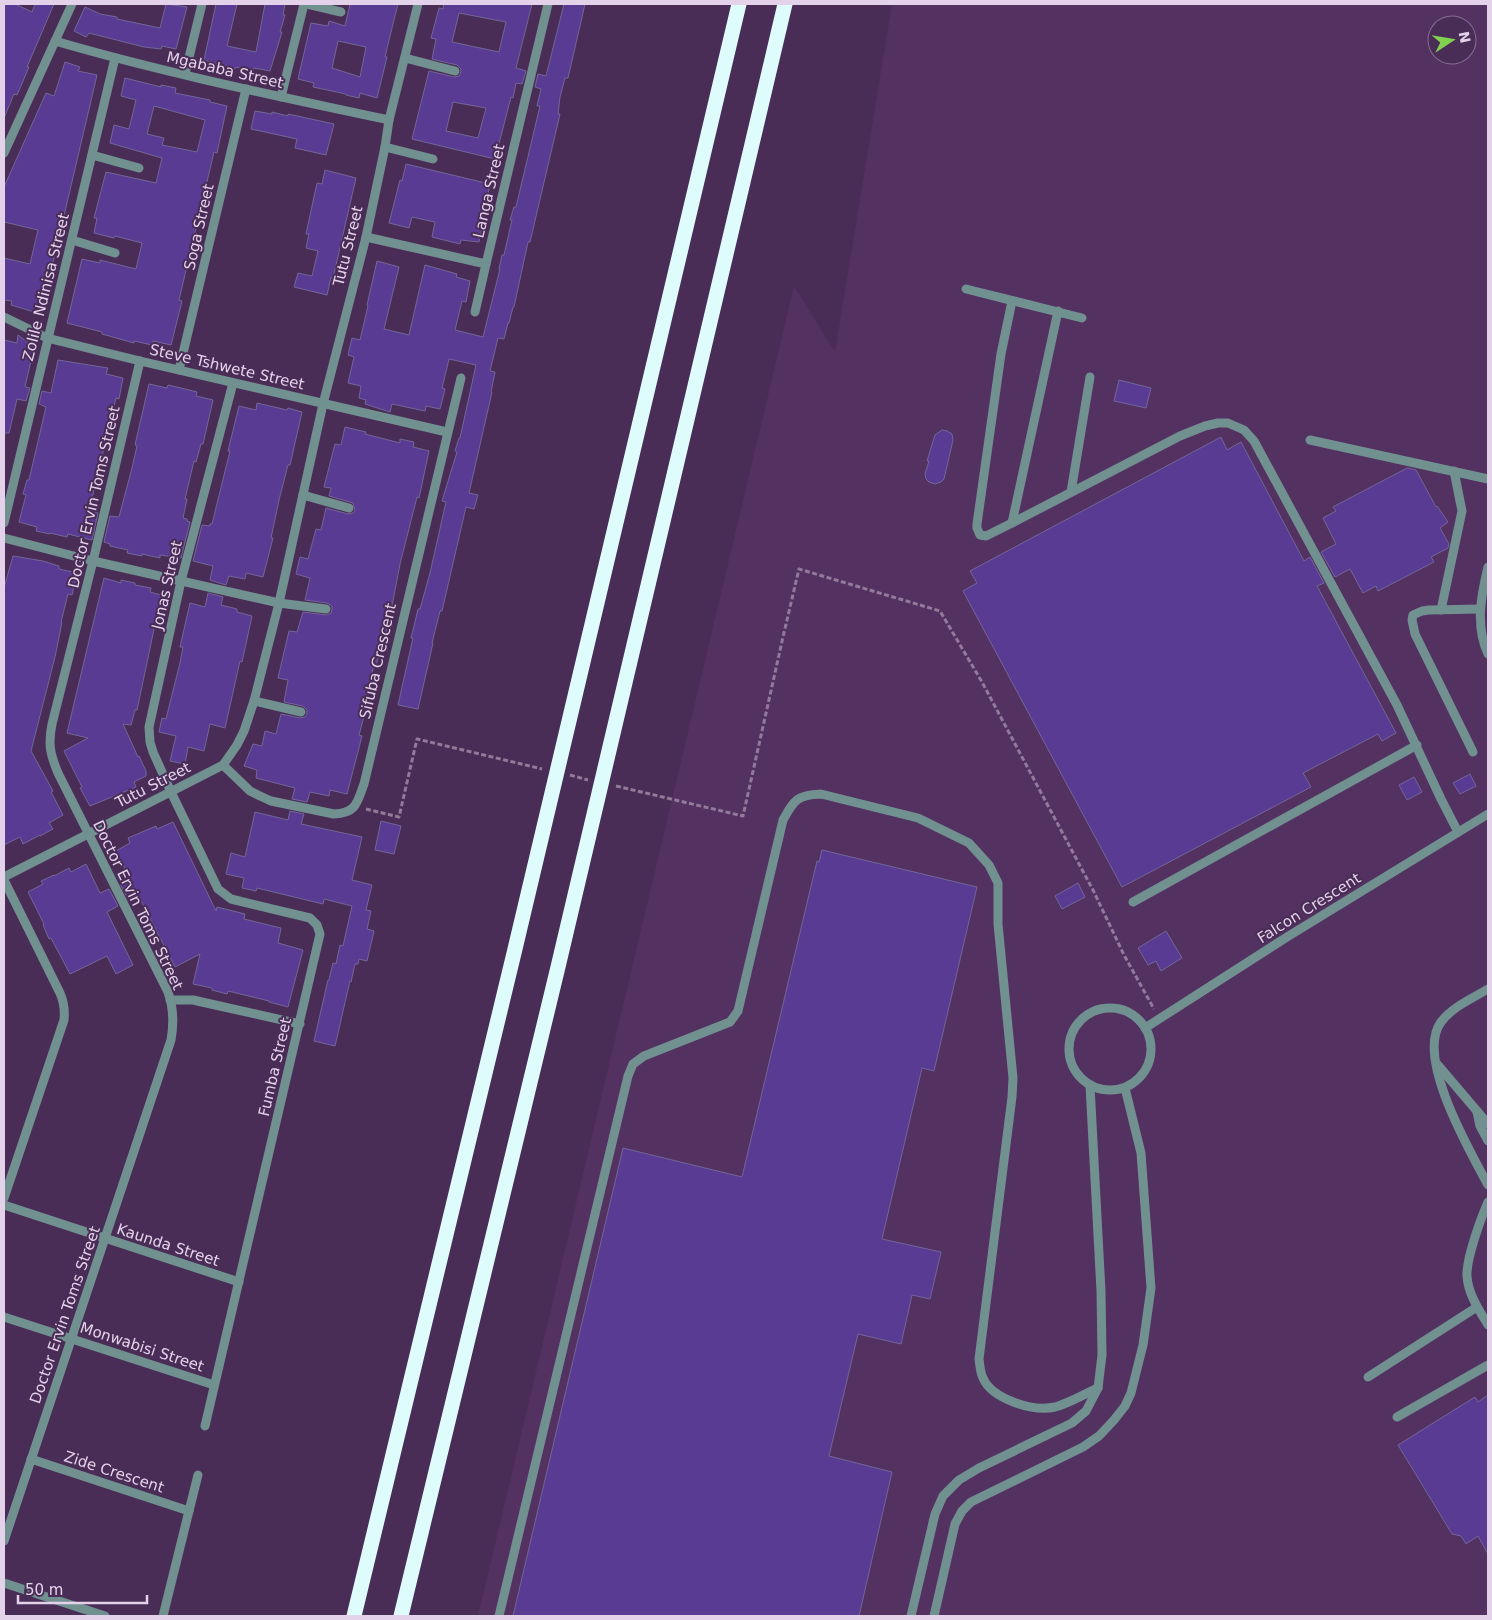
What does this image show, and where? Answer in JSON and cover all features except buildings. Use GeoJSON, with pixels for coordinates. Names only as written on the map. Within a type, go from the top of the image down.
{"type":"FeatureCollection","features":[{"type":"Feature","properties":{"kind":"highway"},"geometry":{"type":"LineString","coordinates":[[354,1616],[515,949],[738,4]]}},
{"type":"Feature","properties":{"kind":"highway"},"geometry":{"type":"LineString","coordinates":[[401,1616],[556,976],[785,4]]}},
{"type":"Feature","properties":{"kind":"street"},"geometry":{"type":"LineString","coordinates":[[4,153],[72,4]]}},
{"type":"Feature","properties":{"kind":"street"},"geometry":{"type":"LineString","coordinates":[[185,74],[202,4]]}},
{"type":"Feature","properties":{"kind":"street"},"geometry":{"type":"LineString","coordinates":[[281,97],[306,4],[342,12]]}},
{"type":"Feature","properties":{"kind":"street","name":"Tutu Street"},"geometry":{"type":"LineString","coordinates":[[4,879],[223,765],[244,731],[254,701],[279,603],[323,404],[366,237],[386,147],[389,120],[418,4]]}},
{"type":"Feature","properties":{"kind":"street","name":"Langa Street"},"geometry":{"type":"LineString","coordinates":[[475,312],[548,4]]}},
{"type":"Feature","properties":{"kind":"street","name":"Mgababa Street"},"geometry":{"type":"LineString","coordinates":[[55,41],[115,58],[246,90],[389,120]]}},
{"type":"Feature","properties":{"kind":"street","name":"Zolile Ndinisa Street"},"geometry":{"type":"LineString","coordinates":[[4,523],[115,58]]}},
{"type":"Feature","properties":{"kind":"street"},"geometry":{"type":"LineString","coordinates":[[405,58],[455,71]]}},
{"type":"Feature","properties":{"kind":"street","name":"Soga Street"},"geometry":{"type":"LineString","coordinates":[[179,370],[246,90]]}},
{"type":"Feature","properties":{"kind":"street"},"geometry":{"type":"LineString","coordinates":[[386,147],[432,159]]}},
{"type":"Feature","properties":{"kind":"street"},"geometry":{"type":"LineString","coordinates":[[92,155],[139,168]]}},
{"type":"Feature","properties":{"kind":"street"},"geometry":{"type":"LineString","coordinates":[[366,237],[486,264]]}},
{"type":"Feature","properties":{"kind":"street"},"geometry":{"type":"LineString","coordinates":[[72,240],[115,253]]}},
{"type":"Feature","properties":{"kind":"street"},"geometry":{"type":"LineString","coordinates":[[966,289],[1082,318]]}},
{"type":"Feature","properties":{"kind":"street"},"geometry":{"type":"LineString","coordinates":[[1012,301],[1001,354],[977,528],[980,535],[986,536],[1180,436],[1205,426],[1228,423],[1244,430],[1254,442],[1396,704],[1458,832]]}},
{"type":"Feature","properties":{"kind":"street"},"geometry":{"type":"LineString","coordinates":[[1012,523],[1058,311]]}},
{"type":"Feature","properties":{"kind":"street","name":"Steve Tshwete Street"},"geometry":{"type":"LineString","coordinates":[[4,317],[47,338],[448,432]]}},
{"type":"Feature","properties":{"kind":"street","name":"Doctor Ervin Toms Street"},"geometry":{"type":"LineString","coordinates":[[4,1541],[171,1040],[174,1018],[170,1000],[58,773],[49,746],[52,724],[140,361]]}},
{"type":"Feature","properties":{"kind":"street"},"geometry":{"type":"LineString","coordinates":[[1072,492],[1090,377]]}},
{"type":"Feature","properties":{"kind":"street","name":"Sifuba Crescent"},"geometry":{"type":"LineString","coordinates":[[355,806],[364,784],[461,378]]}},
{"type":"Feature","properties":{"kind":"street","name":"Jonas Street"},"geometry":{"type":"LineString","coordinates":[[170,792],[150,742],[149,727],[181,581],[233,383]]}},
{"type":"Feature","properties":{"kind":"street"},"geometry":{"type":"LineString","coordinates":[[1310,440],[1488,479]]}},
{"type":"Feature","properties":{"kind":"street"},"geometry":{"type":"LineString","coordinates":[[1441,610],[1462,511],[1454,471]]}},
{"type":"Feature","properties":{"kind":"street"},"geometry":{"type":"LineString","coordinates":[[303,495],[349,508]]}},
{"type":"Feature","properties":{"kind":"street"},"geometry":{"type":"LineString","coordinates":[[4,538],[93,561],[279,603],[326,609]]}},
{"type":"Feature","properties":{"kind":"street"},"geometry":{"type":"LineString","coordinates":[[1488,567],[1480,609],[1480,625],[1488,654]]}},
{"type":"Feature","properties":{"kind":"street"},"geometry":{"type":"LineString","coordinates":[[1473,752],[1415,634],[1413,615],[1422,611],[1480,609]]}},
{"type":"Feature","properties":{"kind":"street"},"geometry":{"type":"LineString","coordinates":[[254,701],[301,712]]}},
{"type":"Feature","properties":{"kind":"street"},"geometry":{"type":"LineString","coordinates":[[1133,902],[1416,745]]}},
{"type":"Feature","properties":{"kind":"street"},"geometry":{"type":"LineString","coordinates":[[223,765],[250,791],[271,801],[334,814],[343,814],[355,806]]}},
{"type":"Feature","properties":{"kind":"street","name":"Fumba Street"},"geometry":{"type":"LineString","coordinates":[[170,792],[215,884],[223,894],[231,899],[310,918],[320,929],[320,939],[205,1426]]}},
{"type":"Feature","properties":{"kind":"street"},"geometry":{"type":"LineString","coordinates":[[499,1616],[632,1064],[644,1056],[730,1022],[738,1011],[783,820],[792,803],[805,794],[821,794],[918,818],[969,843],[989,865],[998,883],[998,924],[1013,1078],[979,1359],[983,1378],[991,1390],[1012,1402],[1039,1407],[1054,1407],[1098,1388]]}},
{"type":"Feature","properties":{"kind":"street","name":"Falcon Crescent"},"geometry":{"type":"LineString","coordinates":[[1146,1028],[1287,937],[1488,814]]}},
{"type":"Feature","properties":{"kind":"street"},"geometry":{"type":"LineString","coordinates":[[4,879],[63,999],[64,1020],[4,1198]]}},
{"type":"Feature","properties":{"kind":"street"},"geometry":{"type":"LineString","coordinates":[[1488,989],[1446,1016],[1440,1023],[1434,1038],[1435,1062],[1443,1090],[1456,1122],[1488,1185]]}},
{"type":"Feature","properties":{"kind":"street"},"geometry":{"type":"LineString","coordinates":[[170,1000],[193,1000],[300,1024]]}},
{"type":"Feature","properties":{"kind":"street"},"geometry":{"type":"LineString","coordinates":[[1113,1008],[1126,1011],[1137,1018],[1146,1028],[1150,1040],[1151,1053],[1148,1066],[1142,1077],[1132,1085],[1118,1091],[1104,1091],[1090,1086],[1079,1077],[1071,1065],[1068,1050],[1070,1036],[1077,1023],[1088,1014],[1100,1009],[1113,1008]]}},
{"type":"Feature","properties":{"kind":"street"},"geometry":{"type":"LineString","coordinates":[[1435,1062],[1488,1124]]}},
{"type":"Feature","properties":{"kind":"street"},"geometry":{"type":"LineString","coordinates":[[911,1616],[935,1514],[943,1496],[959,1480],[979,1468],[1072,1423],[1086,1411],[1098,1388],[1102,1355],[1101,1291],[1090,1086]]}},
{"type":"Feature","properties":{"kind":"street"},"geometry":{"type":"LineString","coordinates":[[934,1616],[956,1524],[962,1511],[971,1502],[1083,1447],[1099,1436],[1124,1406],[1131,1393],[1144,1345],[1151,1288],[1141,1153],[1125,1088]]}},
{"type":"Feature","properties":{"kind":"street"},"geometry":{"type":"LineString","coordinates":[[1477,1109],[1480,1126],[1488,1142]]}},
{"type":"Feature","properties":{"kind":"street"},"geometry":{"type":"LineString","coordinates":[[1488,1202],[1481,1218],[1467,1274],[1468,1285],[1477,1307],[1488,1325]]}},
{"type":"Feature","properties":{"kind":"street","name":"Kaunda Street"},"geometry":{"type":"LineString","coordinates":[[4,1205],[239,1282]]}},
{"type":"Feature","properties":{"kind":"street"},"geometry":{"type":"LineString","coordinates":[[1368,1377],[1477,1307]]}},
{"type":"Feature","properties":{"kind":"street","name":"Monwabisi Street"},"geometry":{"type":"LineString","coordinates":[[4,1316],[214,1385]]}},
{"type":"Feature","properties":{"kind":"street"},"geometry":{"type":"LineString","coordinates":[[1397,1418],[1488,1365]]}},
{"type":"Feature","properties":{"kind":"street","name":"Zide Crescent"},"geometry":{"type":"LineString","coordinates":[[31,1459],[189,1511]]}},
{"type":"Feature","properties":{"kind":"street"},"geometry":{"type":"LineString","coordinates":[[163,1616],[198,1474]]}},
{"type":"Feature","properties":{"kind":"street"},"geometry":{"type":"LineString","coordinates":[[4,1583],[104,1616]]}},
{"type":"Feature","properties":{"kind":"path"},"geometry":{"type":"LineString","coordinates":[[762,729],[799,569],[940,611],[982,682],[1094,892],[1124,955],[1159,1019]]}},
{"type":"Feature","properties":{"kind":"path"},"geometry":{"type":"LineString","coordinates":[[355,806],[399,817],[401,810]]}},
{"type":"Feature","properties":{"kind":"shaded area"},"geometry":{"type":"Polygon","coordinates":[[[892,4],[1488,4],[1488,1616],[478,1616],[794,286],[835,352],[892,4]]]}}]}
